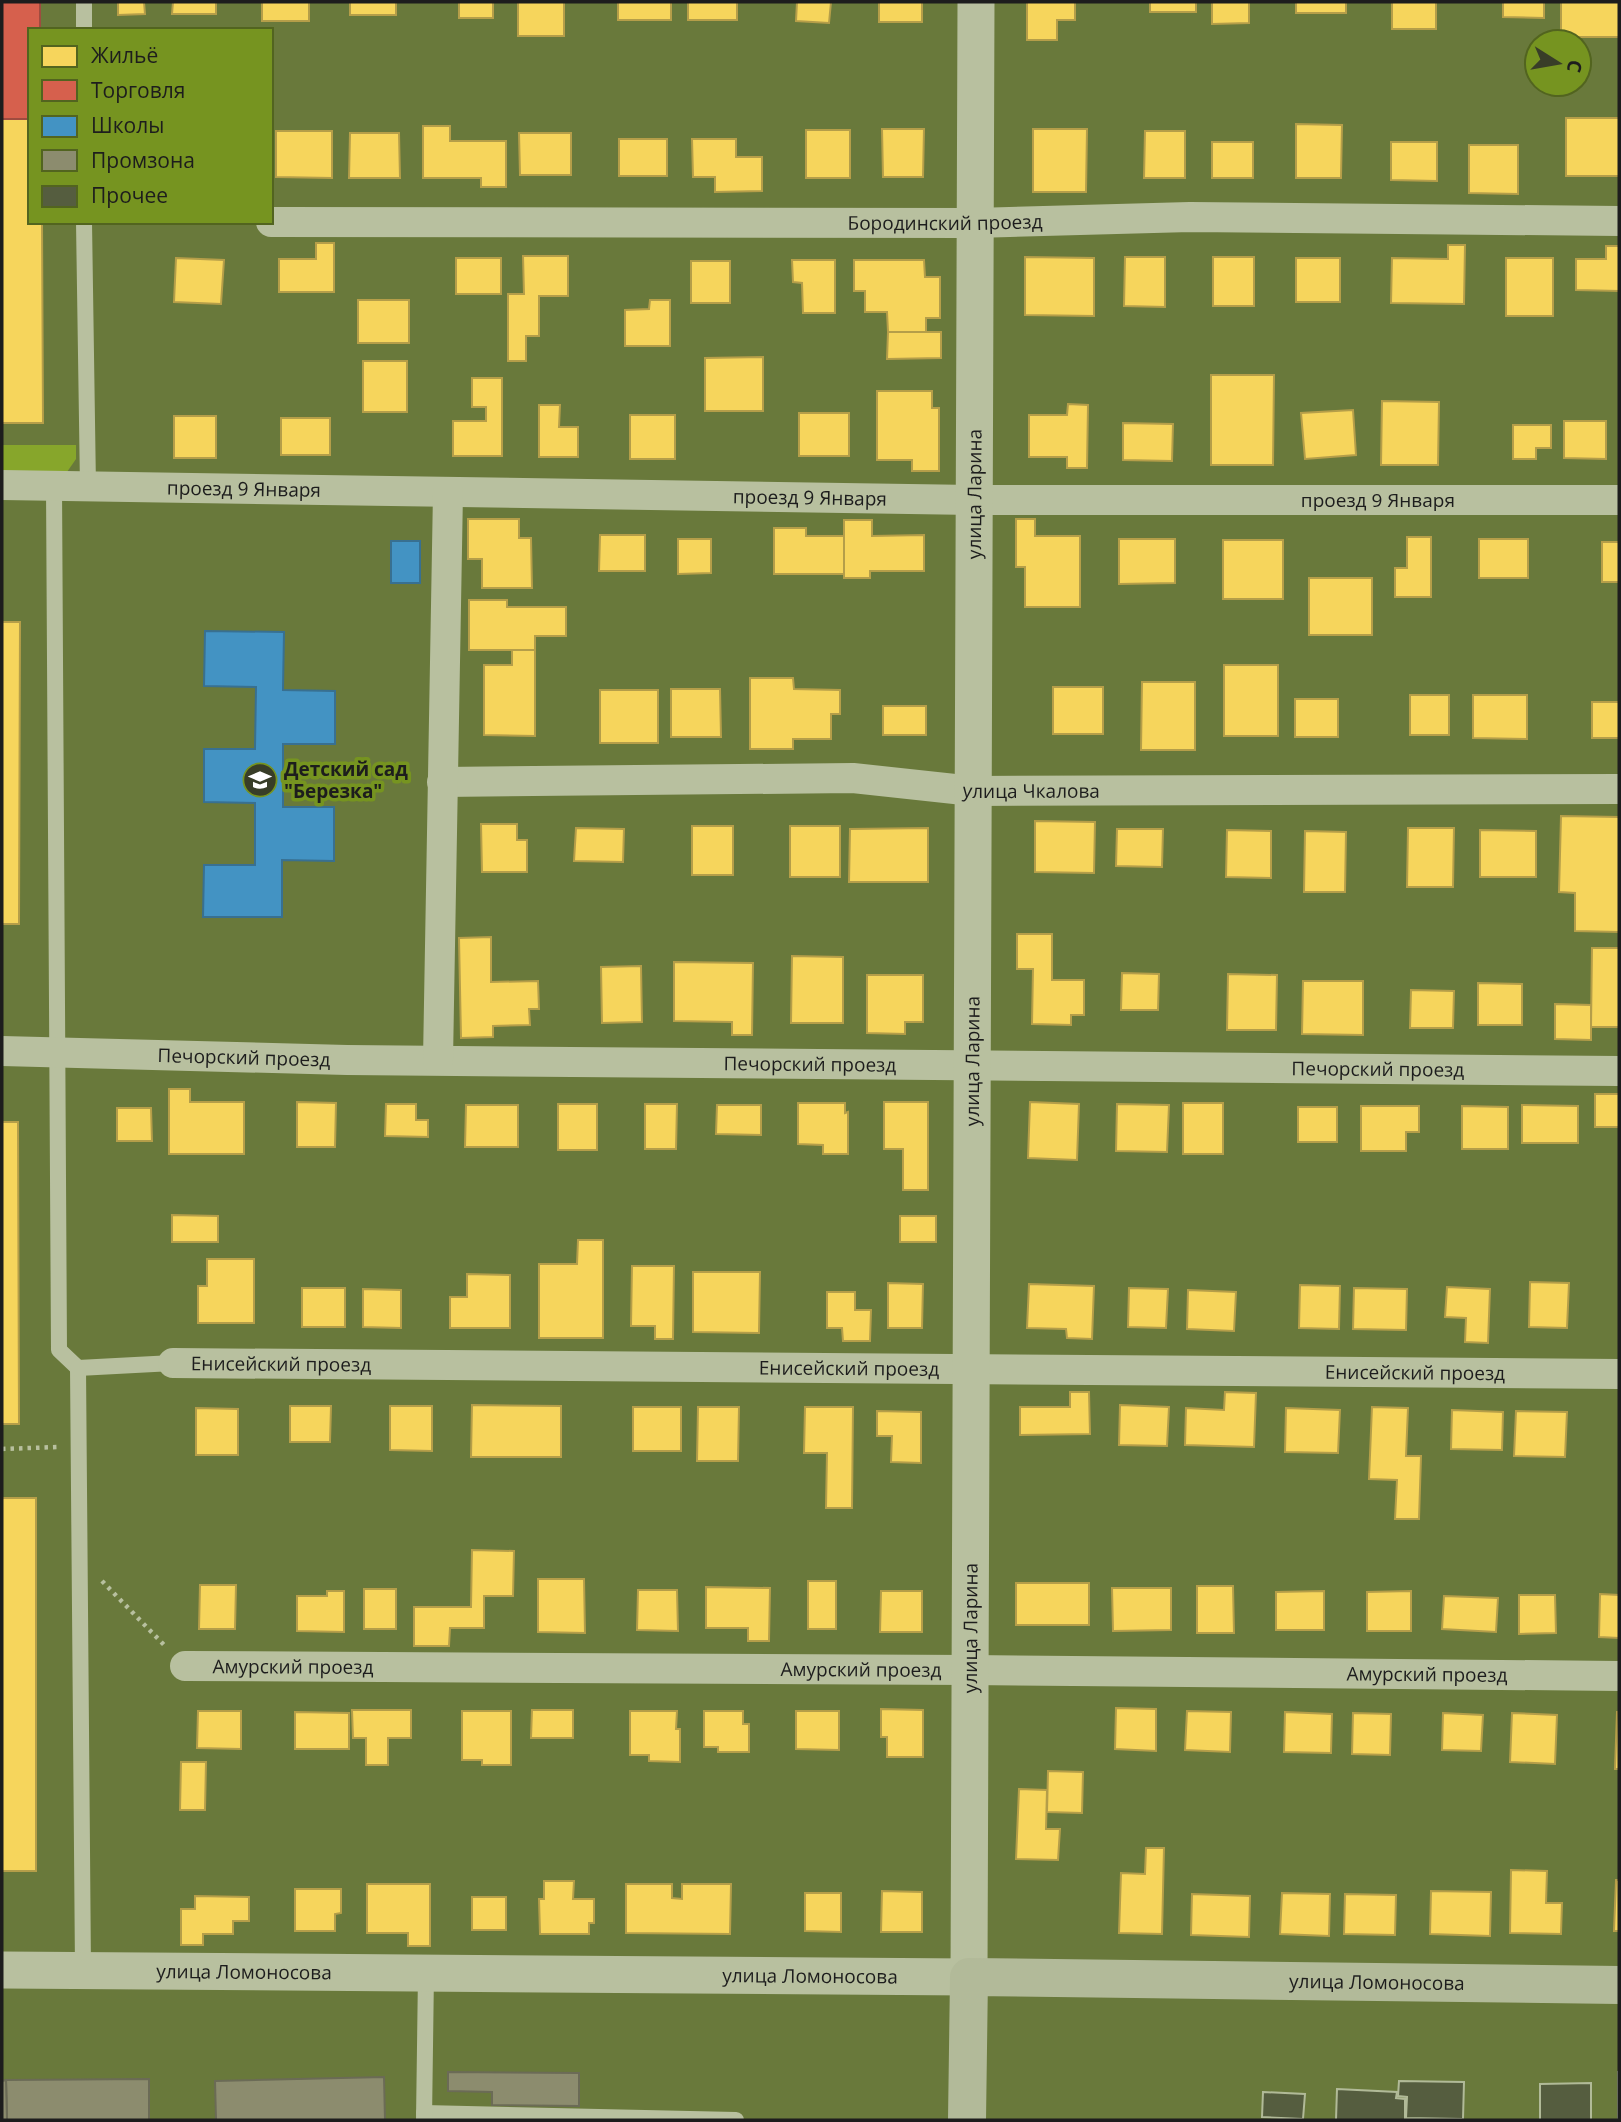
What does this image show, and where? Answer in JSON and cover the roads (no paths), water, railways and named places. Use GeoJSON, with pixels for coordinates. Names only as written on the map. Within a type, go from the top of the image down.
{"type":"FeatureCollection","features":[{"type":"Feature","properties":{"kind":"main road","name":"улица Ломоносова"},"geometry":{"type":"LineString","coordinates":[[969,1978],[1619,1985]]}},
{"type":"Feature","properties":{"kind":"main road","name":"улица Ларина"},"geometry":{"type":"LineString","coordinates":[[967,2120],[969,1978]]}},
{"type":"Feature","properties":{"kind":"street","name":"улица Ларина"},"geometry":{"type":"LineString","coordinates":[[969,1978],[976,2]]}},
{"type":"Feature","properties":{"kind":"street","name":"Бородинский проезд"},"geometry":{"type":"LineString","coordinates":[[273,222],[975,223],[1190,218],[1619,221]]}},
{"type":"Feature","properties":{"kind":"street","name":"проезд 9 Января"},"geometry":{"type":"LineString","coordinates":[[2,485],[974,500],[1619,500]]}},
{"type":"Feature","properties":{"kind":"street"},"geometry":{"type":"LineString","coordinates":[[438,1060],[447,492]]}},
{"type":"Feature","properties":{"kind":"street","name":"улица Чкалова"},"geometry":{"type":"LineString","coordinates":[[442,782],[853,778],[973,791],[1619,789]]}},
{"type":"Feature","properties":{"kind":"street","name":"Печорский проезд"},"geometry":{"type":"LineString","coordinates":[[2,1051],[348,1060],[1619,1071]]}},
{"type":"Feature","properties":{"kind":"street","name":"Енисейский проезд"},"geometry":{"type":"LineString","coordinates":[[173,1363],[1619,1374]]}},
{"type":"Feature","properties":{"kind":"street","name":"Амурский проезд"},"geometry":{"type":"LineString","coordinates":[[185,1666],[1619,1676]]}},
{"type":"Feature","properties":{"kind":"street","name":"улица Ломоносова"},"geometry":{"type":"LineString","coordinates":[[2,1970],[969,1978]]}},
{"type":"Feature","properties":{"kind":"lane"},"geometry":{"type":"LineString","coordinates":[[84,2],[84,28]]}},
{"type":"Feature","properties":{"kind":"lane"},"geometry":{"type":"LineString","coordinates":[[84,224],[88,487]]}},
{"type":"Feature","properties":{"kind":"lane"},"geometry":{"type":"LineString","coordinates":[[54,486],[59,1350],[78,1368],[83,1970]]}},
{"type":"Feature","properties":{"kind":"lane","name":"Енисейский проезд"},"geometry":{"type":"LineString","coordinates":[[78,1368],[173,1363]]}},
{"type":"Feature","properties":{"kind":"lane"},"geometry":{"type":"LineString","coordinates":[[426,1973],[424,2117],[736,2120]]}},
{"type":"Feature","properties":{"kind":"place","name":"Детский сад \"Березка\""},"geometry":{"type":"Point","coordinates":[260,780]}}]}
